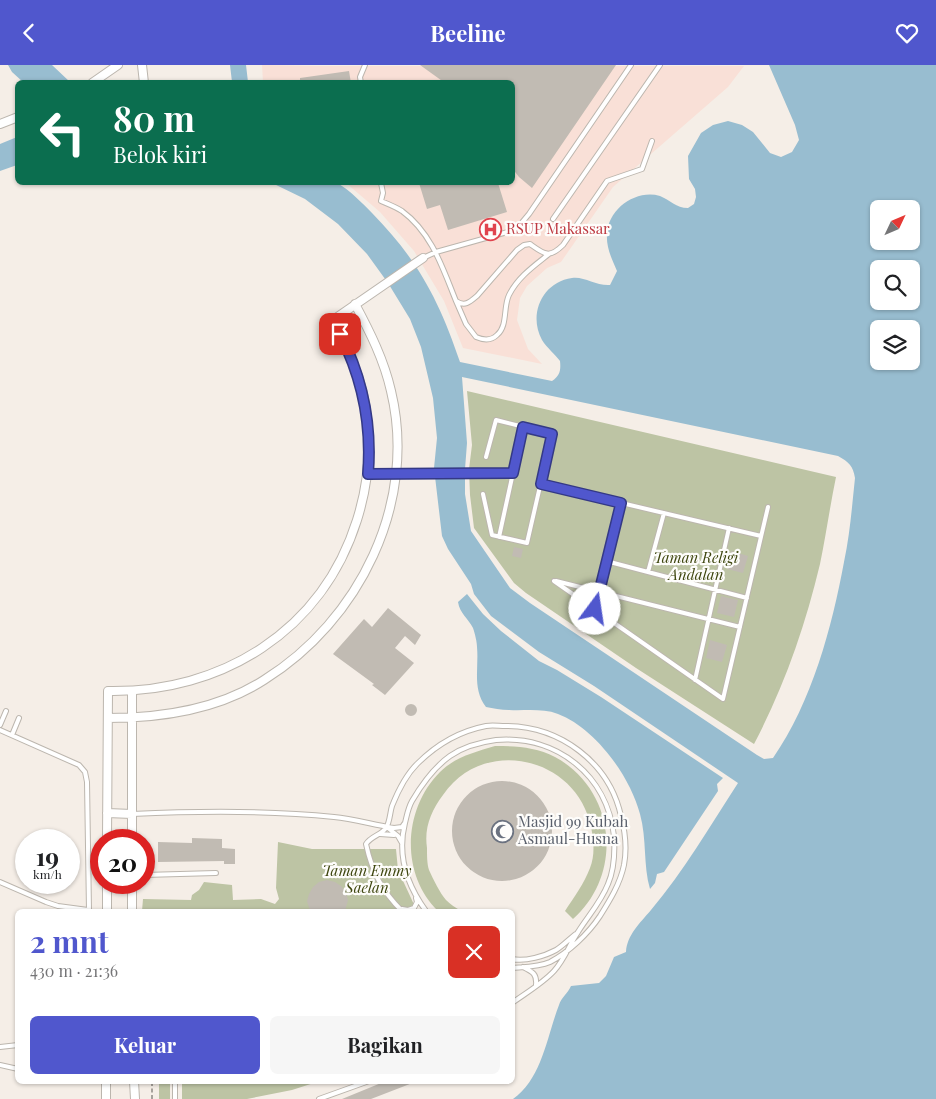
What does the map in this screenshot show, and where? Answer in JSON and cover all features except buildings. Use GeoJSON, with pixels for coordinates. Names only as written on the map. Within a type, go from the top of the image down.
{"type":"FeatureCollection","features":[{"type":"Feature","properties":{"kind":"street"},"geometry":{"type":"LineString","coordinates":[[96,80],[118,65]]}},
{"type":"Feature","properties":{"kind":"street"},"geometry":{"type":"LineString","coordinates":[[142,65],[144,80]]}},
{"type":"Feature","properties":{"kind":"street"},"geometry":{"type":"LineString","coordinates":[[0,123],[15,118]]}},
{"type":"Feature","properties":{"kind":"street"},"geometry":{"type":"LineString","coordinates":[[107,829],[108,691],[154,689],[189,682],[220,671],[257,652],[287,630],[314,602],[337,569],[351,539],[362,506],[368,474],[369,437],[365,404],[359,378],[348,349],[332,319],[424,258]]}},
{"type":"Feature","properties":{"kind":"street"},"geometry":{"type":"LineString","coordinates":[[108,718],[132,718],[167,714],[200,707],[232,696],[263,681],[309,646],[325,630],[350,599],[368,568],[386,523],[393,497],[397,444],[392,392],[374,338],[355,304]]}},
{"type":"Feature","properties":{"kind":"street"},"geometry":{"type":"LineString","coordinates":[[132,691],[132,829]]}},
{"type":"Feature","properties":{"kind":"street"},"geometry":{"type":"LineString","coordinates":[[107,813],[132,814]]}},
{"type":"Feature","properties":{"kind":"street"},"geometry":{"type":"LineString","coordinates":[[107,894],[107,909]]}},
{"type":"Feature","properties":{"kind":"street"},"geometry":{"type":"LineString","coordinates":[[132,894],[132,909]]}},
{"type":"Feature","properties":{"kind":"street"},"geometry":{"type":"LineString","coordinates":[[106,1084],[106,1099]]}},
{"type":"Feature","properties":{"kind":"street"},"geometry":{"type":"LineString","coordinates":[[134,1084],[135,1099]]}},
{"type":"Feature","properties":{"kind":"lane"},"geometry":{"type":"LineString","coordinates":[[360,80],[365,65]]}},
{"type":"Feature","properties":{"kind":"lane"},"geometry":{"type":"LineString","coordinates":[[424,258],[436,252],[511,231],[519,226],[631,65]]}},
{"type":"Feature","properties":{"kind":"lane"},"geometry":{"type":"LineString","coordinates":[[553,219],[660,65]]}},
{"type":"Feature","properties":{"kind":"lane"},"geometry":{"type":"LineString","coordinates":[[381,185],[383,193],[381,201],[402,211],[429,239],[466,325],[476,337],[489,340],[498,335],[502,329],[505,304],[522,276],[563,245],[607,181],[642,169],[652,141]]}},
{"type":"Feature","properties":{"kind":"lane"},"geometry":{"type":"LineString","coordinates":[[456,301],[464,304],[470,303],[517,250],[524,245],[530,244],[540,252],[549,254]]}},
{"type":"Feature","properties":{"kind":"lane"},"geometry":{"type":"LineString","coordinates":[[483,494],[492,535],[527,543],[552,434],[496,420],[486,457]]}},
{"type":"Feature","properties":{"kind":"lane"},"geometry":{"type":"LineString","coordinates":[[499,537],[523,427]]}},
{"type":"Feature","properties":{"kind":"lane"},"geometry":{"type":"LineString","coordinates":[[368,474],[513,473]]}},
{"type":"Feature","properties":{"kind":"lane"},"geometry":{"type":"LineString","coordinates":[[541,484],[761,535]]}},
{"type":"Feature","properties":{"kind":"lane"},"geometry":{"type":"LineString","coordinates":[[595,609],[621,503]]}},
{"type":"Feature","properties":{"kind":"lane"},"geometry":{"type":"LineString","coordinates":[[740,627],[554,581],[723,699],[747,598],[761,535],[768,507]]}},
{"type":"Feature","properties":{"kind":"lane"},"geometry":{"type":"LineString","coordinates":[[648,572],[664,513]]}},
{"type":"Feature","properties":{"kind":"lane"},"geometry":{"type":"LineString","coordinates":[[695,679],[729,528]]}},
{"type":"Feature","properties":{"kind":"lane"},"geometry":{"type":"LineString","coordinates":[[606,561],[747,598]]}},
{"type":"Feature","properties":{"kind":"lane"},"geometry":{"type":"LineString","coordinates":[[0,725],[6,711]]}},
{"type":"Feature","properties":{"kind":"lane"},"geometry":{"type":"LineString","coordinates":[[12,735],[19,718]]}},
{"type":"Feature","properties":{"kind":"lane"},"geometry":{"type":"LineString","coordinates":[[400,909],[376,878],[366,844],[369,839],[380,834],[387,827],[392,806],[403,782],[416,764],[437,747],[462,733],[488,726],[521,726],[553,735],[579,750],[599,769],[617,799],[625,833],[624,864],[614,893],[591,929],[570,948],[549,962],[515,968]]}},
{"type":"Feature","properties":{"kind":"lane"},"geometry":{"type":"LineString","coordinates":[[0,730],[79,765],[85,772],[87,782],[88,909]]}},
{"type":"Feature","properties":{"kind":"lane"},"geometry":{"type":"LineString","coordinates":[[411,909],[414,908],[417,902],[404,866],[402,835],[409,806],[426,777],[451,755],[481,742],[514,739],[547,746],[576,763],[598,788],[612,818],[615,851],[608,884],[594,911],[576,934],[556,950],[538,957],[515,960]]}},
{"type":"Feature","properties":{"kind":"lane"},"geometry":{"type":"LineString","coordinates":[[132,814],[194,811],[260,812],[336,817],[394,828],[402,827],[405,822]]}},
{"type":"Feature","properties":{"kind":"lane"},"geometry":{"type":"LineString","coordinates":[[389,818],[390,824],[394,828]]}},
{"type":"Feature","properties":{"kind":"lane"},"geometry":{"type":"LineString","coordinates":[[387,827],[398,836],[402,845]]}},
{"type":"Feature","properties":{"kind":"lane"},"geometry":{"type":"LineString","coordinates":[[380,834],[398,836]]}},
{"type":"Feature","properties":{"kind":"lane"},"geometry":{"type":"LineString","coordinates":[[155,875],[216,873]]}},
{"type":"Feature","properties":{"kind":"lane"},"geometry":{"type":"LineString","coordinates":[[0,882],[46,902],[78,909]]}},
{"type":"Feature","properties":{"kind":"lane"},"geometry":{"type":"LineString","coordinates":[[415,896],[425,909]]}},
{"type":"Feature","properties":{"kind":"lane"},"geometry":{"type":"LineString","coordinates":[[515,1001],[554,971],[570,948],[576,934]]}},
{"type":"Feature","properties":{"kind":"lane"},"geometry":{"type":"LineString","coordinates":[[523,967],[533,972],[536,977],[536,985]]}},
{"type":"Feature","properties":{"kind":"lane"},"geometry":{"type":"LineString","coordinates":[[0,1047],[15,1045]]}},
{"type":"Feature","properties":{"kind":"lane"},"geometry":{"type":"LineString","coordinates":[[0,1065],[15,1068]]}},
{"type":"Feature","properties":{"kind":"lane"},"geometry":{"type":"LineString","coordinates":[[175,1084],[175,1099]]}},
{"type":"Feature","properties":{"kind":"lane"},"geometry":{"type":"LineString","coordinates":[[319,1099],[361,1084]]}},
{"type":"Feature","properties":{"kind":"path"},"geometry":{"type":"LineString","coordinates":[[152,1084],[152,1099]]}},
{"type":"Feature","properties":{"kind":"shaded area","name":"RSUP Makassar"},"geometry":{"type":"Polygon","coordinates":[[[262,65],[744,66],[728,87],[613,187],[561,262],[547,268],[527,286],[520,298],[517,320],[528,349],[542,364],[463,348],[444,301],[414,251],[380,212],[348,185],[515,185],[515,80],[263,80],[262,65]]]}},
{"type":"Feature","properties":{"kind":"green space","name":"Taman Religi Andalan"},"geometry":{"type":"Polygon","coordinates":[[[467,391],[836,477],[820,564],[808,611],[784,679],[754,744],[636,668],[514,583],[474,528],[470,495],[469,469],[472,445],[467,391]]]}},
{"type":"Feature","properties":{"kind":"green space"},"geometry":{"type":"Polygon","coordinates":[[[495,746],[511,746],[541,751],[555,757],[575,772],[591,790],[601,811],[606,833],[606,857],[600,879],[589,900],[573,919],[565,911],[582,885],[592,863],[594,848],[591,827],[582,803],[568,784],[549,770],[527,762],[504,760],[481,765],[461,776],[443,795],[435,807],[428,827],[426,841],[427,859],[429,870],[437,886],[449,903],[458,909],[436,909],[426,896],[417,879],[412,861],[411,841],[413,822],[419,804],[428,787],[440,772],[452,762],[495,746]]]}},
{"type":"Feature","properties":{"kind":"green space","name":"Taman Emmy Saelan"},"geometry":{"type":"Polygon","coordinates":[[[278,842],[312,849],[396,849],[398,870],[416,909],[142,909],[143,899],[191,900],[192,895],[199,890],[204,882],[232,885],[233,900],[261,899],[275,904],[279,899],[276,888],[278,842]]]}},
{"type":"Feature","properties":{"kind":"green space"},"geometry":{"type":"Polygon","coordinates":[[[159,1084],[170,1084],[170,1099],[159,1099],[159,1084]]]}},
{"type":"Feature","properties":{"kind":"green space"},"geometry":{"type":"Polygon","coordinates":[[[182,1084],[311,1084],[292,1090],[247,1099],[182,1099],[182,1084]]]}},
{"type":"Feature","properties":{"kind":"water"},"geometry":{"type":"Polygon","coordinates":[[[8,65],[52,65],[68,80],[21,80],[12,72],[8,65]]]}},
{"type":"Feature","properties":{"kind":"water"},"geometry":{"type":"Polygon","coordinates":[[[230,65],[246,65],[248,80],[232,80],[230,65]]]}},
{"type":"Feature","properties":{"kind":"water"},"geometry":{"type":"Polygon","coordinates":[[[769,65],[936,65],[936,1099],[513,1099],[531,1080],[537,1069],[560,1002],[571,986],[599,983],[606,976],[614,957],[626,952],[629,940],[635,929],[675,880],[738,783],[594,686],[539,652],[491,616],[474,594],[471,584],[448,549],[442,536],[434,468],[437,438],[433,398],[421,347],[410,319],[388,283],[367,254],[338,224],[305,199],[276,185],[340,185],[356,197],[388,230],[415,264],[444,319],[460,362],[552,381],[559,373],[560,361],[544,343],[538,330],[537,310],[540,301],[553,286],[572,278],[581,278],[610,285],[617,271],[608,249],[607,234],[612,217],[618,209],[633,198],[642,195],[660,196],[684,208],[694,204],[696,197],[695,189],[689,179],[688,156],[701,133],[713,125],[728,121],[742,125],[753,132],[770,153],[781,157],[792,152],[799,140],[795,125],[769,65]],[[462,377],[467,443],[465,494],[471,531],[510,588],[764,759],[773,758],[799,713],[827,638],[848,541],[855,478],[852,467],[838,456],[462,377]]]}},
{"type":"Feature","properties":{"kind":"water"},"geometry":{"type":"Polygon","coordinates":[[[15,138],[15,166],[0,171],[0,144],[15,138]]]}},
{"type":"Feature","properties":{"kind":"water"},"geometry":{"type":"Polygon","coordinates":[[[467,594],[483,614],[501,631],[539,661],[601,697],[723,778],[717,784],[718,791],[664,872],[657,874],[655,883],[650,889],[646,871],[644,833],[635,799],[619,769],[598,742],[572,721],[552,712],[486,707],[479,693],[475,635],[473,628],[460,610],[458,602],[467,594]]]}},
{"type":"Feature","properties":{"kind":"place","name":"RSUP Makassar"},"geometry":{"type":"Point","coordinates":[490,229]}},
{"type":"Feature","properties":{"kind":"place","name":"Masjid 99 Kubah Asmaul-Husna"},"geometry":{"type":"Point","coordinates":[502,831]}},
{"type":"Feature","properties":{"kind":"route"},"geometry":{"type":"LineString","coordinates":[[340,334],[359,378],[365,404],[369,437],[368,474],[513,473],[523,427],[552,434],[541,484],[621,503],[595,609]]}}]}
